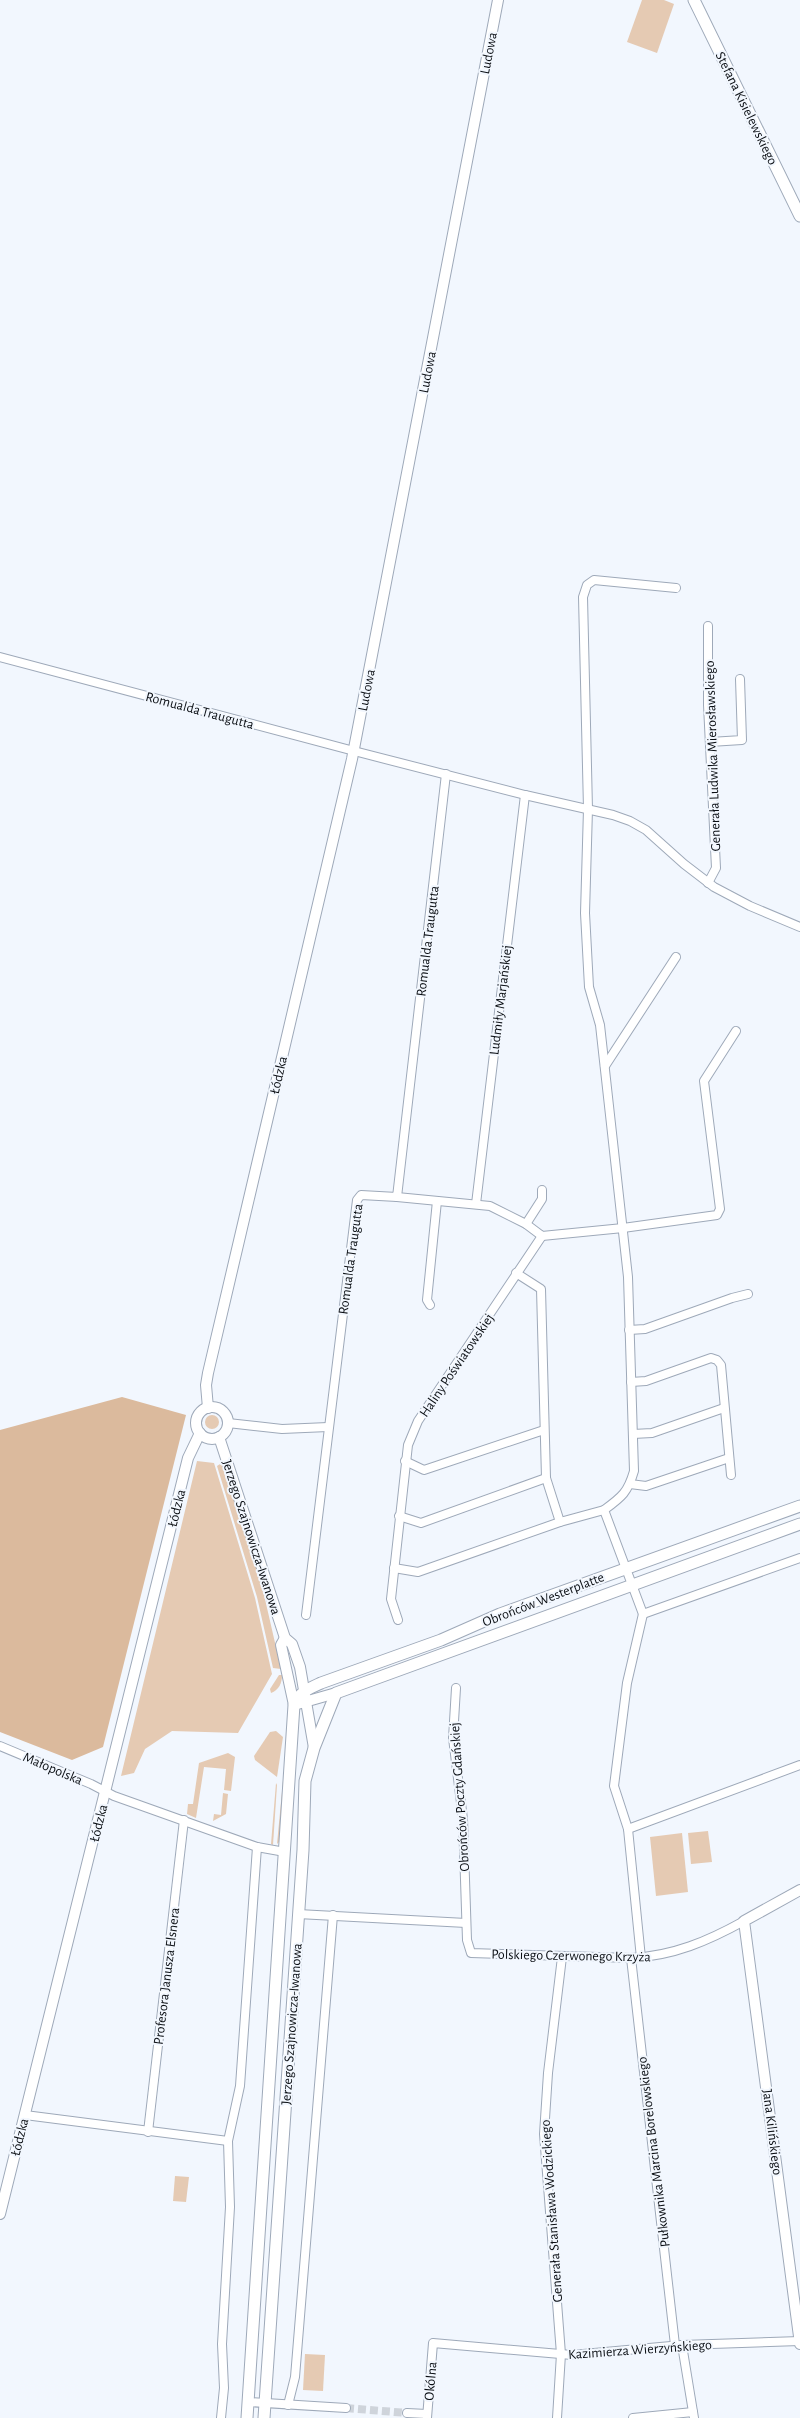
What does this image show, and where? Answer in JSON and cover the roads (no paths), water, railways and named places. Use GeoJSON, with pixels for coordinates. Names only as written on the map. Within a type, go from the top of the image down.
{"type":"FeatureCollection","features":[{"type":"Feature","properties":{"kind":"main road","name":"Stefana Kisielewskiego"},"geometry":{"type":"LineString","coordinates":[[694,0],[800,216]]}},
{"type":"Feature","properties":{"kind":"main road","name":"Obrońców Westerplatte"},"geometry":{"type":"LineString","coordinates":[[304,1696],[441,1640],[500,1614],[800,1506]]}},
{"type":"Feature","properties":{"kind":"main road","name":"Obrońców Westerplatte"},"geometry":{"type":"LineString","coordinates":[[336,1693],[800,1524]]}},
{"type":"Feature","properties":{"kind":"main road"},"geometry":{"type":"LineString","coordinates":[[314,1748],[336,1693]]}},
{"type":"Feature","properties":{"kind":"main road"},"geometry":{"type":"LineString","coordinates":[[294,1705],[304,1696]]}},
{"type":"Feature","properties":{"kind":"main road","name":"Jerzego Szajnowicza-Iwanowa"},"geometry":{"type":"LineString","coordinates":[[247,2418],[293,1739],[294,1705]]}},
{"type":"Feature","properties":{"kind":"main road","name":"Jerzego Szajnowicza-Iwanowa"},"geometry":{"type":"LineString","coordinates":[[264,2418],[298,1914],[305,1781],[314,1748]]}},
{"type":"Feature","properties":{"kind":"street","name":"Ludowa"},"geometry":{"type":"LineString","coordinates":[[354,747],[498,0]]}},
{"type":"Feature","properties":{"kind":"street"},"geometry":{"type":"LineString","coordinates":[[394,1568],[418,1572],[560,1522],[604,1510],[622,1497],[630,1484],[634,1471],[630,1330],[623,1228],[600,1025],[589,987],[585,913],[588,809],[584,590],[589,582],[594,580],[676,588]]}},
{"type":"Feature","properties":{"kind":"street","name":"Generała Ludwika Mierosławskiego"},"geometry":{"type":"LineString","coordinates":[[708,626],[710,742],[716,868],[708,883]]}},
{"type":"Feature","properties":{"kind":"street","name":"Romualda Traugutta"},"geometry":{"type":"LineString","coordinates":[[0,657],[354,747],[525,795],[630,820],[646,830],[708,883],[750,906],[800,927]]}},
{"type":"Feature","properties":{"kind":"street"},"geometry":{"type":"LineString","coordinates":[[710,742],[742,740],[740,679]]}},
{"type":"Feature","properties":{"kind":"street","name":"Łódzka"},"geometry":{"type":"LineString","coordinates":[[208,1408],[206,1385],[208,1373],[354,747]]}},
{"type":"Feature","properties":{"kind":"street","name":"Romualda Traugutta"},"geometry":{"type":"LineString","coordinates":[[306,1615],[356,1200],[361,1195],[398,1197],[446,774]]}},
{"type":"Feature","properties":{"kind":"street","name":"Ludmiły Marjańskiej"},"geometry":{"type":"LineString","coordinates":[[476,1204],[525,795]]}},
{"type":"Feature","properties":{"kind":"street"},"geometry":{"type":"LineString","coordinates":[[605,1066],[676,957]]}},
{"type":"Feature","properties":{"kind":"street"},"geometry":{"type":"LineString","coordinates":[[398,1197],[490,1206],[526,1224],[542,1236],[623,1228],[718,1215],[720,1209],[704,1081],[736,1031]]}},
{"type":"Feature","properties":{"kind":"street"},"geometry":{"type":"LineString","coordinates":[[526,1224],[542,1200],[542,1190]]}},
{"type":"Feature","properties":{"kind":"street"},"geometry":{"type":"LineString","coordinates":[[430,1305],[427,1300],[437,1201]]}},
{"type":"Feature","properties":{"kind":"street","name":"Haliny Poświatowskiej"},"geometry":{"type":"LineString","coordinates":[[398,1620],[391,1599],[408,1445],[418,1421],[542,1236]]}},
{"type":"Feature","properties":{"kind":"street"},"geometry":{"type":"LineString","coordinates":[[516,1273],[542,1289],[546,1478],[560,1522]]}},
{"type":"Feature","properties":{"kind":"street"},"geometry":{"type":"LineString","coordinates":[[630,1330],[645,1330],[732,1298],[748,1294]]}},
{"type":"Feature","properties":{"kind":"street"},"geometry":{"type":"LineString","coordinates":[[631,1382],[646,1381],[711,1358],[717,1360],[721,1365],[731,1475]]}},
{"type":"Feature","properties":{"kind":"street"},"geometry":{"type":"LineString","coordinates":[[208,1408],[222,1411],[228,1423],[226,1430],[218,1437],[207,1438],[200,1433],[197,1426],[197,1418],[201,1412],[208,1408]]}},
{"type":"Feature","properties":{"kind":"street"},"geometry":{"type":"LineString","coordinates":[[633,1434],[652,1433],[724,1408]]}},
{"type":"Feature","properties":{"kind":"street"},"geometry":{"type":"LineString","coordinates":[[228,1423],[282,1429],[328,1427]]}},
{"type":"Feature","properties":{"kind":"street"},"geometry":{"type":"LineString","coordinates":[[406,1461],[424,1470],[544,1430]]}},
{"type":"Feature","properties":{"kind":"street","name":"Łódzka"},"geometry":{"type":"LineString","coordinates":[[0,2214],[188,1458],[200,1433]]}},
{"type":"Feature","properties":{"kind":"street","name":"Jerzego Szajnowicza-Iwanowa"},"geometry":{"type":"LineString","coordinates":[[218,1437],[285,1638],[292,1644],[300,1667],[314,1748]]}},
{"type":"Feature","properties":{"kind":"street"},"geometry":{"type":"LineString","coordinates":[[630,1484],[646,1486],[729,1458]]}},
{"type":"Feature","properties":{"kind":"street"},"geometry":{"type":"LineString","coordinates":[[399,1516],[421,1523],[546,1478]]}},
{"type":"Feature","properties":{"kind":"street"},"geometry":{"type":"LineString","coordinates":[[604,1510],[643,1614],[626,1683],[614,1786],[628,1829],[641,1958]]}},
{"type":"Feature","properties":{"kind":"street"},"geometry":{"type":"LineString","coordinates":[[643,1614],[800,1558]]}},
{"type":"Feature","properties":{"kind":"street","name":"Jerzego Szajnowicza-Iwanowa"},"geometry":{"type":"LineString","coordinates":[[285,1638],[281,1645],[294,1705]]}},
{"type":"Feature","properties":{"kind":"street","name":"Obrońców Poczty Gdańskiej"},"geometry":{"type":"LineString","coordinates":[[456,1688],[453,1738],[464,1819],[466,1923],[467,1940],[471,1953]]}},
{"type":"Feature","properties":{"kind":"street","name":"Obrońców Westerplatte"},"geometry":{"type":"LineString","coordinates":[[304,1696],[336,1693]]}},
{"type":"Feature","properties":{"kind":"street","name":"Małopolska"},"geometry":{"type":"LineString","coordinates":[[0,1746],[106,1792],[257,1847],[285,1852]]}},
{"type":"Feature","properties":{"kind":"street"},"geometry":{"type":"LineString","coordinates":[[628,1829],[800,1765]]}},
{"type":"Feature","properties":{"kind":"street","name":"Profesora Janusza Elsnera"},"geometry":{"type":"LineString","coordinates":[[148,2132],[184,1820]]}},
{"type":"Feature","properties":{"kind":"street"},"geometry":{"type":"LineString","coordinates":[[221,2418],[224,2388],[222,2344],[230,2206],[228,2141],[240,2086],[257,1847]]}},
{"type":"Feature","properties":{"kind":"street","name":"Polskiego Czerwonego Krzyża"},"geometry":{"type":"LineString","coordinates":[[471,1953],[631,1958],[667,1954],[688,1948],[744,1921],[800,1890]]}},
{"type":"Feature","properties":{"kind":"street"},"geometry":{"type":"LineString","coordinates":[[298,1914],[466,1923]]}},
{"type":"Feature","properties":{"kind":"street"},"geometry":{"type":"LineString","coordinates":[[288,2405],[295,2377],[333,1915]]}},
{"type":"Feature","properties":{"kind":"street","name":"Jana Kilińskiego"},"geometry":{"type":"LineString","coordinates":[[744,1921],[800,2344]]}},
{"type":"Feature","properties":{"kind":"street","name":"Generała Stanisława Wodzickiego"},"geometry":{"type":"LineString","coordinates":[[557,2418],[561,2354],[544,2134],[548,2073],[562,1957]]}},
{"type":"Feature","properties":{"kind":"street","name":"Pułkownika Marcina Borelowskiego"},"geometry":{"type":"LineString","coordinates":[[631,1958],[679,2345],[693,2415]]}},
{"type":"Feature","properties":{"kind":"street"},"geometry":{"type":"LineString","coordinates":[[25,2115],[148,2132],[228,2141]]}},
{"type":"Feature","properties":{"kind":"street","name":"Kazimierza Wierzyńskiego"},"geometry":{"type":"LineString","coordinates":[[433,2344],[572,2355],[679,2345],[800,2341]]}},
{"type":"Feature","properties":{"kind":"street","name":"Okólna"},"geometry":{"type":"LineString","coordinates":[[427,2416],[433,2344]]}},
{"type":"Feature","properties":{"kind":"street"},"geometry":{"type":"LineString","coordinates":[[248,2402],[346,2408]]}},
{"type":"Feature","properties":{"kind":"street"},"geometry":{"type":"LineString","coordinates":[[407,2413],[427,2416]]}},
{"type":"Feature","properties":{"kind":"street"},"geometry":{"type":"LineString","coordinates":[[633,2418],[693,2415]]}},
{"type":"Feature","properties":{"kind":"tunnel"},"geometry":{"type":"LineString","coordinates":[[346,2408],[407,2413]]}}]}
